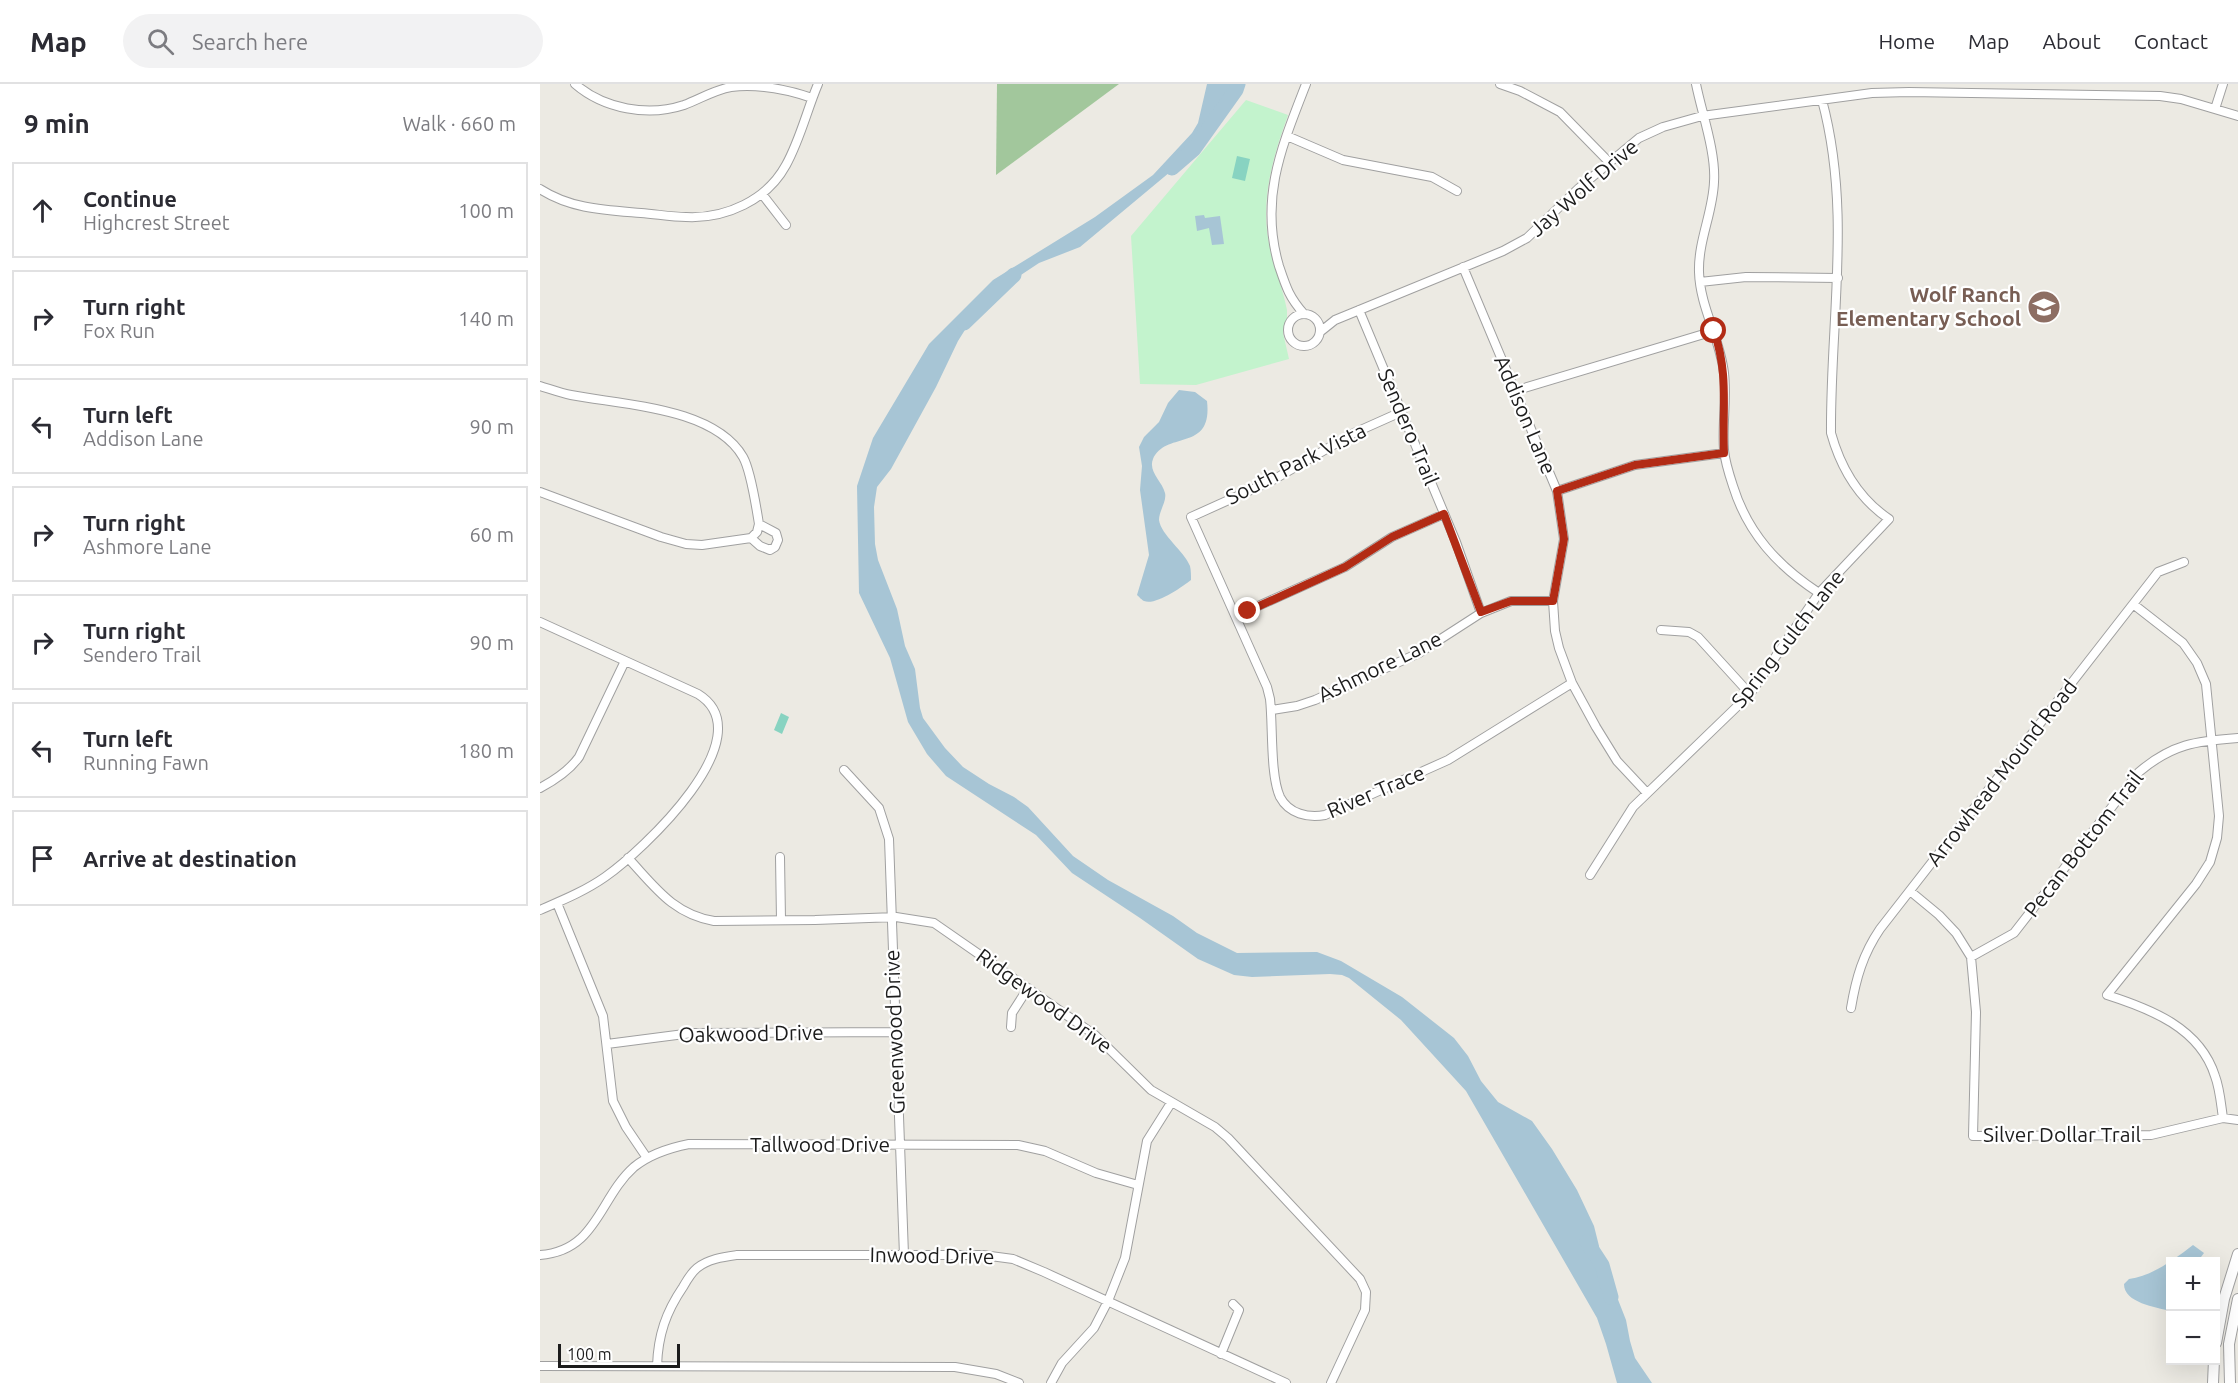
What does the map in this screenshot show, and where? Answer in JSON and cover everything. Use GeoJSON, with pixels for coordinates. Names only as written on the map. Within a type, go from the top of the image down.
{"type":"FeatureCollection","features":[{"type":"Feature","properties":{"kind":"street"},"geometry":{"type":"LineString","coordinates":[[575,84],[602,101],[641,111],[684,105],[709,93],[732,86],[757,85],[795,92],[812,98]]}},
{"type":"Feature","properties":{"kind":"street"},"geometry":{"type":"LineString","coordinates":[[540,189],[571,204],[589,208],[687,217],[716,216],[735,209],[762,194],[786,166],[818,84]]}},
{"type":"Feature","properties":{"kind":"street"},"geometry":{"type":"LineString","coordinates":[[1292,300],[1291,320],[1287,334],[1297,346],[1307,346],[1319,337],[1320,332],[1316,320],[1304,314],[1287,291],[1274,248],[1271,228],[1274,179],[1306,84]]}},
{"type":"Feature","properties":{"kind":"street"},"geometry":{"type":"LineString","coordinates":[[1500,84],[1520,91],[1560,112],[1609,162]]}},
{"type":"Feature","properties":{"kind":"street"},"geometry":{"type":"LineString","coordinates":[[1696,84],[1714,165],[1714,184],[1700,248],[1700,282],[1706,311],[1723,361],[1724,453],[1736,497],[1761,544],[1793,575],[1819,593]]}},
{"type":"Feature","properties":{"kind":"street"},"geometry":{"type":"LineString","coordinates":[[2116,84],[2116,95]]}},
{"type":"Feature","properties":{"kind":"street"},"geometry":{"type":"LineString","coordinates":[[2215,109],[2223,84]]}},
{"type":"Feature","properties":{"kind":"street","name":"Jay Wolf Drive"},"geometry":{"type":"LineString","coordinates":[[1320,332],[1335,320],[1503,251],[1527,238],[1579,188],[1639,138],[1663,127],[1702,116],[1896,88],[2004,88],[2170,97],[2238,116]]}},
{"type":"Feature","properties":{"kind":"street","name":"Spring Gulch Lane"},"geometry":{"type":"LineString","coordinates":[[1590,875],[1623,821],[1647,794],[1750,694],[1819,593],[1889,519],[1876,510],[1848,476],[1837,454],[1832,433],[1839,240],[1834,151],[1822,100]]}},
{"type":"Feature","properties":{"kind":"street"},"geometry":{"type":"LineString","coordinates":[[1287,136],[1343,160],[1432,177],[1457,191]]}},
{"type":"Feature","properties":{"kind":"street"},"geometry":{"type":"LineString","coordinates":[[762,194],[786,225]]}},
{"type":"Feature","properties":{"kind":"street","name":"Addison Lane"},"geometry":{"type":"LineString","coordinates":[[1462,267],[1557,491],[1564,539],[1553,601],[1555,631],[1572,683],[1617,761],[1647,794]]}},
{"type":"Feature","properties":{"kind":"street"},"geometry":{"type":"LineString","coordinates":[[1700,282],[1746,277],[1838,279]]}},
{"type":"Feature","properties":{"kind":"street","name":"Sendero Trail"},"geometry":{"type":"LineString","coordinates":[[1359,310],[1444,514],[1481,612]]}},
{"type":"Feature","properties":{"kind":"street"},"geometry":{"type":"LineString","coordinates":[[1291,320],[1304,314]]}},
{"type":"Feature","properties":{"kind":"street","name":"Jay Wolf Drive"},"geometry":{"type":"LineString","coordinates":[[1316,320],[1335,320]]}},
{"type":"Feature","properties":{"kind":"street"},"geometry":{"type":"LineString","coordinates":[[1514,390],[1714,331]]}},
{"type":"Feature","properties":{"kind":"street"},"geometry":{"type":"LineString","coordinates":[[540,386],[568,394],[680,416],[717,430],[728,438],[742,456],[759,524],[757,532],[751,538],[702,545],[673,541],[540,492]]}},
{"type":"Feature","properties":{"kind":"street","name":"South Park Vista"},"geometry":{"type":"LineString","coordinates":[[1191,517],[1281,477],[1354,433],[1401,412]]}},
{"type":"Feature","properties":{"kind":"street"},"geometry":{"type":"LineString","coordinates":[[1557,491],[1635,465],[1724,453]]}},
{"type":"Feature","properties":{"kind":"street"},"geometry":{"type":"LineString","coordinates":[[1236,616],[1345,567],[1392,537],[1444,514]]}},
{"type":"Feature","properties":{"kind":"street","name":"River Trace"},"geometry":{"type":"LineString","coordinates":[[1191,517],[1267,687],[1272,710],[1275,771],[1279,795],[1291,809],[1306,816],[1325,815],[1448,760],[1572,683]]}},
{"type":"Feature","properties":{"kind":"street"},"geometry":{"type":"LineString","coordinates":[[751,538],[765,549],[770,550],[775,547],[778,540],[776,533],[759,524]]}},
{"type":"Feature","properties":{"kind":"street","name":"Arrowhead Mound Road"},"geometry":{"type":"LineString","coordinates":[[1851,1008],[1859,968],[1867,948],[2158,572],[2184,562]]}},
{"type":"Feature","properties":{"kind":"street","name":"Ashmore Lane"},"geometry":{"type":"LineString","coordinates":[[1272,710],[1315,700],[1411,656],[1481,612],[1511,601],[1553,601]]}},
{"type":"Feature","properties":{"kind":"street"},"geometry":{"type":"LineString","coordinates":[[2133,604],[2183,643],[2197,663],[2206,684],[2219,816],[2217,838],[2210,862],[2196,884],[2107,995],[2141,1006],[2181,1027],[2204,1052],[2215,1076],[2223,1118]]}},
{"type":"Feature","properties":{"kind":"street"},"geometry":{"type":"LineString","coordinates":[[540,622],[704,698],[713,707],[720,724],[715,747],[695,787],[666,823],[595,884],[540,910]]}},
{"type":"Feature","properties":{"kind":"street"},"geometry":{"type":"LineString","coordinates":[[1661,630],[1689,632],[1698,637],[1750,694]]}},
{"type":"Feature","properties":{"kind":"street"},"geometry":{"type":"LineString","coordinates":[[540,788],[556,779],[579,757],[625,661]]}},
{"type":"Feature","properties":{"kind":"street","name":"Pecan Bottom Trail"},"geometry":{"type":"LineString","coordinates":[[1971,957],[2014,933],[2139,772],[2154,759],[2171,749],[2211,740],[2238,738]]}},
{"type":"Feature","properties":{"kind":"street","name":"Greenwood Drive"},"geometry":{"type":"LineString","coordinates":[[844,770],[879,808],[889,839],[904,1255]]}},
{"type":"Feature","properties":{"kind":"street"},"geometry":{"type":"LineString","coordinates":[[780,857],[782,920]]}},
{"type":"Feature","properties":{"kind":"street","name":"Ridgewood Drive"},"geometry":{"type":"LineString","coordinates":[[628,858],[669,902],[694,916],[714,921],[892,918],[934,923],[1095,1035],[1151,1090],[1171,1103],[1197,1115],[1228,1138],[1355,1272],[1364,1285],[1367,1300],[1365,1310],[1331,1383]]}},
{"type":"Feature","properties":{"kind":"street","name":"Silver Dollar Trail"},"geometry":{"type":"LineString","coordinates":[[1910,891],[1939,915],[1956,933],[1971,957],[1976,1012],[1973,1136],[2151,1135],[2223,1118],[2238,1120]]}},
{"type":"Feature","properties":{"kind":"street"},"geometry":{"type":"LineString","coordinates":[[557,903],[605,1024],[613,1101],[626,1127],[647,1158]]}},
{"type":"Feature","properties":{"kind":"street"},"geometry":{"type":"LineString","coordinates":[[1011,1026],[1012,1013],[1028,988]]}},
{"type":"Feature","properties":{"kind":"street","name":"Oakwood Drive"},"geometry":{"type":"LineString","coordinates":[[607,1044],[702,1033],[895,1032]]}},
{"type":"Feature","properties":{"kind":"street"},"geometry":{"type":"LineString","coordinates":[[1051,1383],[1062,1364],[1094,1328],[1108,1301],[1125,1258],[1147,1141],[1171,1103]]}},
{"type":"Feature","properties":{"kind":"street","name":"Tallwood Drive"},"geometry":{"type":"LineString","coordinates":[[540,1255],[558,1251],[578,1241],[597,1221],[619,1183],[634,1167],[661,1151],[678,1146],[986,1143],[1031,1147],[1095,1173],[1138,1185]]}},
{"type":"Feature","properties":{"kind":"street"},"geometry":{"type":"LineString","coordinates":[[2220,1321],[2224,1299],[2238,1254]]}},
{"type":"Feature","properties":{"kind":"street","name":"Inwood Drive"},"geometry":{"type":"LineString","coordinates":[[657,1366],[662,1325],[669,1310],[688,1278],[697,1268],[710,1260],[737,1255],[983,1255],[1002,1257],[1044,1272],[1286,1383]]}},
{"type":"Feature","properties":{"kind":"street"},"geometry":{"type":"LineString","coordinates":[[2230,1383],[2229,1344],[2238,1299]]}},
{"type":"Feature","properties":{"kind":"street"},"geometry":{"type":"LineString","coordinates":[[1221,1354],[1239,1310],[1233,1304]]}},
{"type":"Feature","properties":{"kind":"street"},"geometry":{"type":"LineString","coordinates":[[2213,1383],[2214,1365]]}},
{"type":"Feature","properties":{"kind":"street"},"geometry":{"type":"LineString","coordinates":[[540,1366],[956,1367],[996,1374],[1018,1383]]}},
{"type":"Feature","properties":{"kind":"green space"},"geometry":{"type":"Polygon","coordinates":[[[997,84],[1119,84],[996,175],[997,84]]]}},
{"type":"Feature","properties":{"kind":"green space"},"geometry":{"type":"Polygon","coordinates":[[[1246,100],[1288,115],[1270,175],[1266,222],[1270,247],[1287,310],[1287,321],[1283,333],[1289,359],[1196,385],[1140,384],[1131,236],[1246,100]]]}},
{"type":"Feature","properties":{"kind":"green space"},"geometry":{"type":"Polygon","coordinates":[[[1237,156],[1250,159],[1245,181],[1232,178],[1237,156]]]}},
{"type":"Feature","properties":{"kind":"green space"},"geometry":{"type":"Polygon","coordinates":[[[781,713],[789,717],[782,734],[774,730],[781,713]]]}},
{"type":"Feature","properties":{"kind":"water"},"geometry":{"type":"Polygon","coordinates":[[[1207,84],[1233,84],[1210,130],[1170,172],[1080,247],[1039,263],[995,292],[980,306],[958,341],[936,387],[891,469],[877,487],[874,507],[878,560],[897,609],[905,646],[915,669],[923,718],[945,748],[963,767],[1028,807],[1073,856],[1108,880],[1173,916],[1197,933],[1237,953],[1317,952],[1341,961],[1402,997],[1454,1038],[1468,1056],[1481,1081],[1498,1102],[1532,1121],[1577,1190],[1594,1226],[1599,1246],[1600,1268],[1615,1292],[1626,1320],[1635,1358],[1652,1383],[1617,1383],[1597,1318],[1466,1091],[1401,1020],[1349,978],[1342,975],[1252,977],[1234,975],[1198,959],[1072,873],[1036,835],[946,776],[927,754],[908,722],[890,658],[859,593],[857,486],[873,438],[929,344],[993,280],[1095,217],[1153,175],[1192,133],[1198,123],[1207,84]]]}},
{"type":"Feature","properties":{"kind":"water"},"geometry":{"type":"Polygon","coordinates":[[[1204,215],[1205,218],[1220,216],[1224,244],[1212,245],[1209,228],[1197,231],[1195,216],[1204,215]]]}},
{"type":"Feature","properties":{"kind":"water"},"geometry":{"type":"Polygon","coordinates":[[[1179,390],[1195,392],[1207,401],[1207,417],[1203,428],[1196,435],[1159,450],[1153,459],[1152,468],[1165,493],[1159,517],[1161,526],[1187,560],[1191,580],[1168,595],[1149,602],[1143,601],[1137,595],[1149,555],[1140,490],[1142,466],[1139,447],[1144,437],[1159,422],[1168,403],[1179,390]]]}},
{"type":"Feature","properties":{"kind":"water"},"geometry":{"type":"Polygon","coordinates":[[[2193,1245],[2204,1253],[2201,1257],[2176,1257],[2193,1245]]]}},
{"type":"Feature","properties":{"kind":"water"},"geometry":{"type":"Polygon","coordinates":[[[2166,1264],[2166,1310],[2135,1300],[2125,1290],[2124,1284],[2129,1279],[2155,1271],[2166,1264]]]}},
{"type":"Feature","properties":{"kind":"waterway"},"geometry":{"type":"LineString","coordinates":[[1172,168],[1194,149],[1238,84]]}},
{"type":"Feature","properties":{"kind":"waterway"},"geometry":{"type":"LineString","coordinates":[[964,323],[1014,275]]}},
{"type":"Feature","properties":{"kind":"waterway"},"geometry":{"type":"LineString","coordinates":[[1587,1242],[1602,1265],[1611,1297]]}},
{"type":"Feature","properties":{"kind":"place","name":"Wolf Ranch Elementary School"},"geometry":{"type":"Point","coordinates":[2044,307]}},
{"type":"Feature","properties":{"kind":"route"},"geometry":{"type":"LineString","coordinates":[[1248,611],[1345,567],[1392,537],[1444,514],[1481,612],[1511,601],[1553,601],[1564,539],[1557,491],[1635,465],[1724,453],[1725,380],[1723,361],[1714,331]]}}]}
